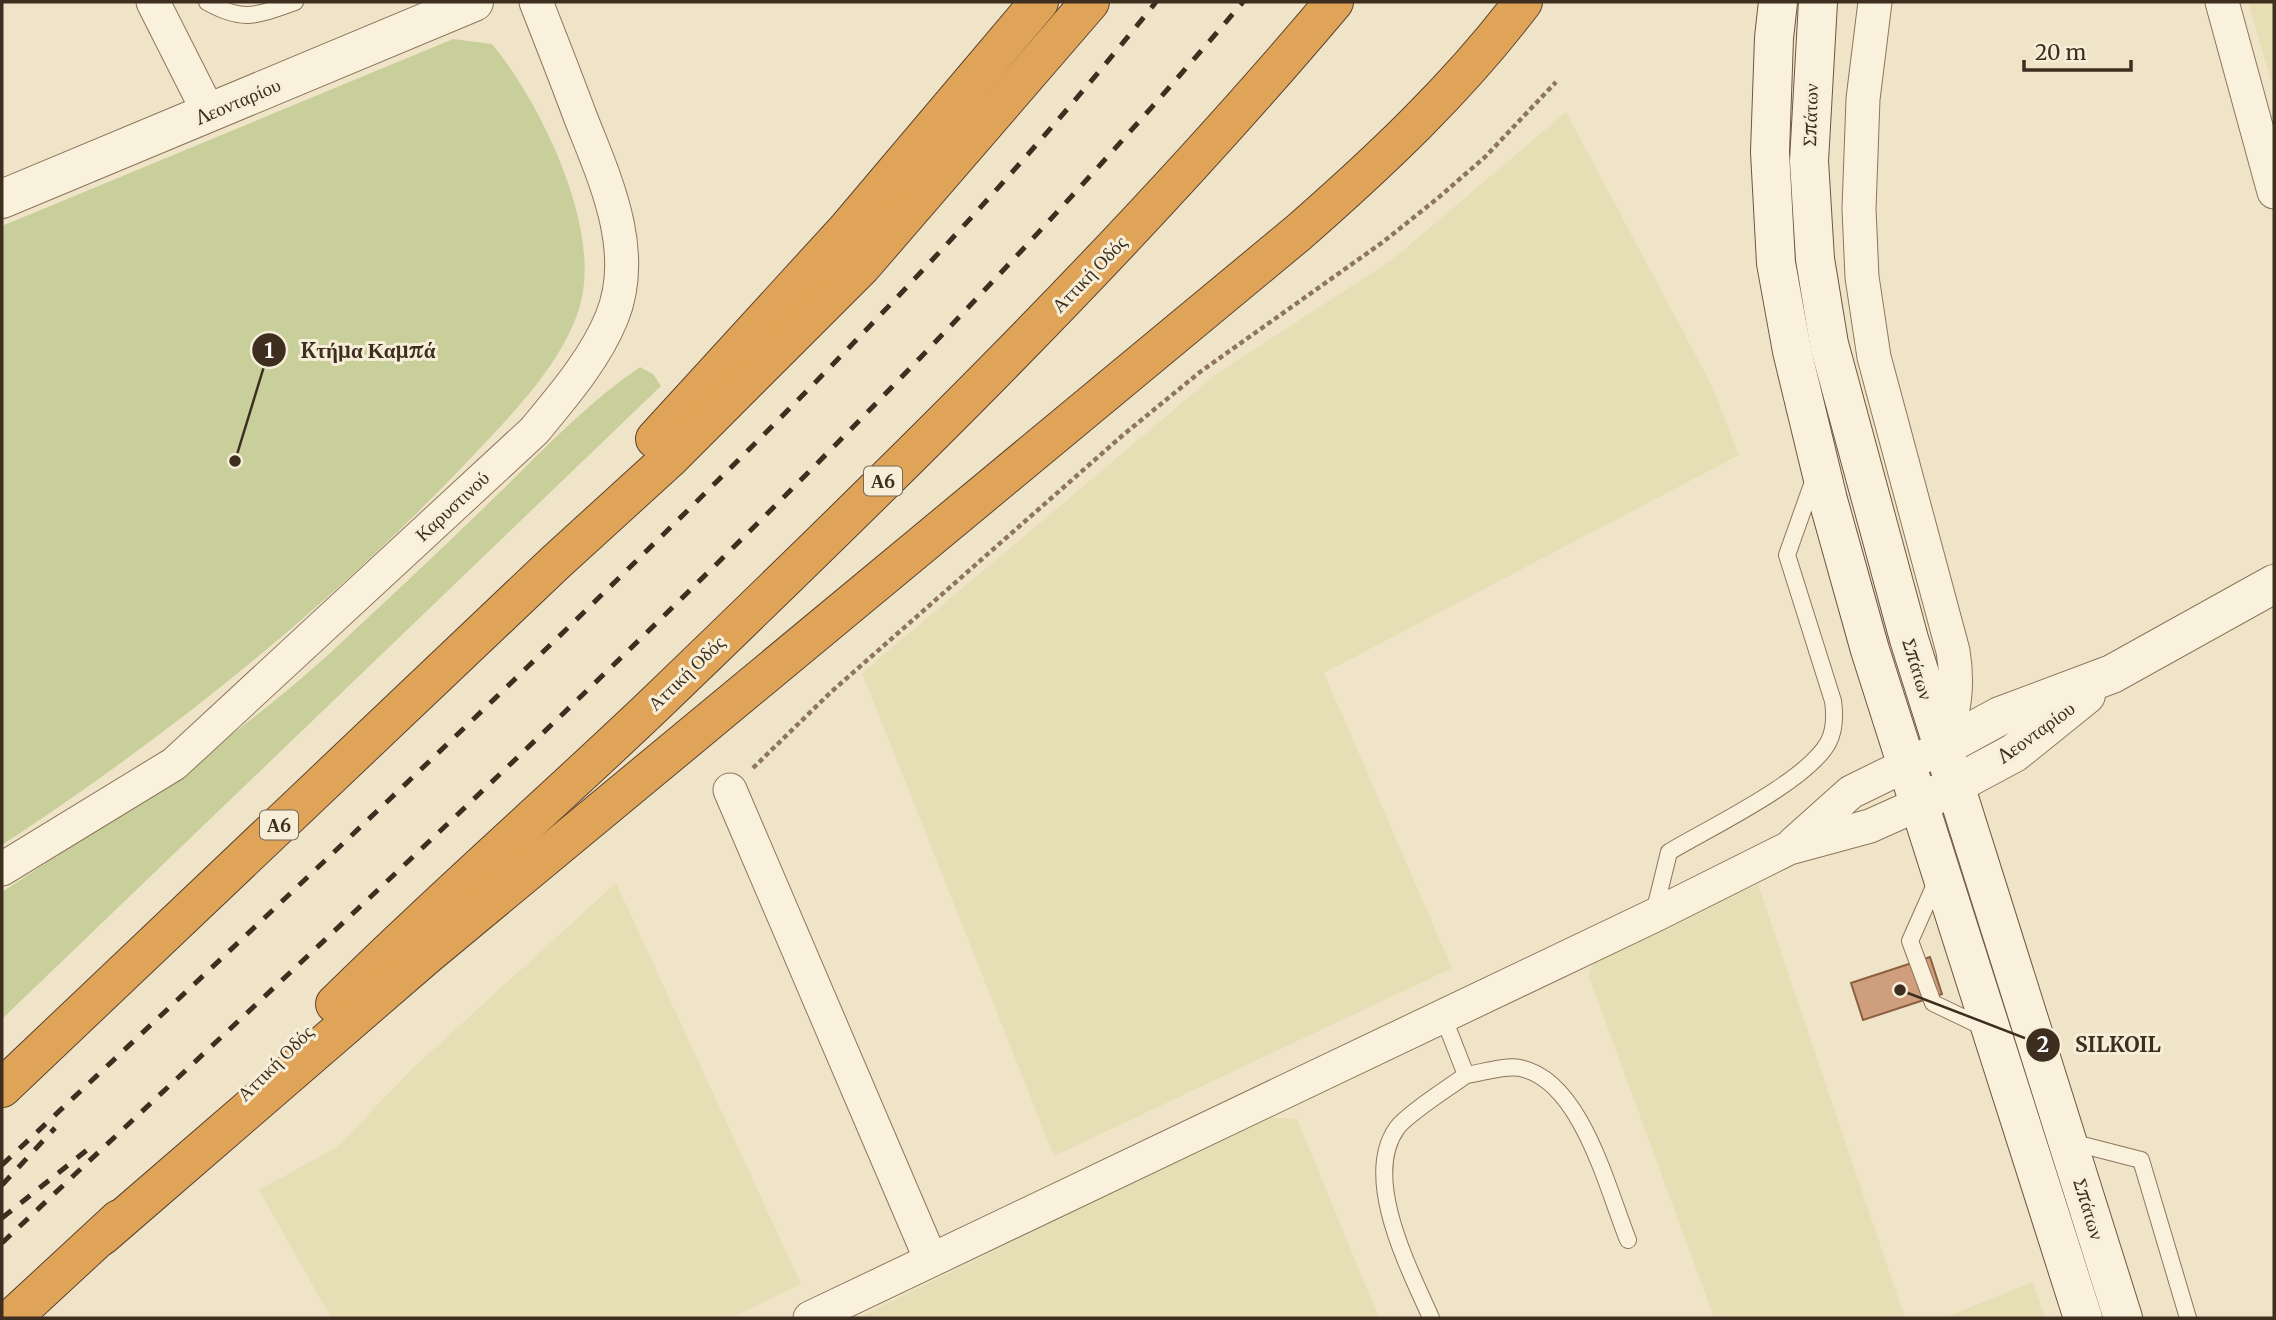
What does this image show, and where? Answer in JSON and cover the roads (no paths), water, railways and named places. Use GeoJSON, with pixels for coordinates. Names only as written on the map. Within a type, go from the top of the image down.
{"type":"FeatureCollection","features":[{"type":"Feature","properties":{"kind":"highway"},"geometry":{"type":"LineString","coordinates":[[556,562],[651,443],[848,228],[1039,2]]}},
{"type":"Feature","properties":{"kind":"highway","name":"Α6"},"geometry":{"type":"LineString","coordinates":[[2,1088],[556,562],[669,459],[862,266],[1090,2]]}},
{"type":"Feature","properties":{"kind":"highway","name":"Αττική Οδός"},"geometry":{"type":"LineString","coordinates":[[12,1318],[102,1236],[405,934],[650,708],[1061,304],[1168,191],[1334,2]]}},
{"type":"Feature","properties":{"kind":"highway"},"geometry":{"type":"LineString","coordinates":[[102,1236],[427,955],[1298,233],[1372,168],[1442,98],[1523,2]]}},
{"type":"Feature","properties":{"kind":"main road","name":"Λεονταρίου"},"geometry":{"type":"LineString","coordinates":[[2,199],[474,2]]}},
{"type":"Feature","properties":{"kind":"main road","name":"Σπάτων"},"geometry":{"type":"LineString","coordinates":[[1778,2],[1770,152],[1776,263],[1792,351],[1819,463],[1871,650],[2083,1318]]}},
{"type":"Feature","properties":{"kind":"main road","name":"Σπάτων"},"geometry":{"type":"LineString","coordinates":[[1818,2],[1809,161],[1815,259],[1829,344],[1905,626],[2123,1318]]}},
{"type":"Feature","properties":{"kind":"main road","name":"Λεονταρίου"},"geometry":{"type":"LineString","coordinates":[[1943,747],[2000,716],[2112,674],[2274,584]]}},
{"type":"Feature","properties":{"kind":"main road","name":"Λεονταρίου"},"geometry":{"type":"LineString","coordinates":[[1919,804],[2014,753],[2112,674]]}},
{"type":"Feature","properties":{"kind":"street"},"geometry":{"type":"LineString","coordinates":[[153,2],[209,113]]}},
{"type":"Feature","properties":{"kind":"street","name":"Καρυστινού"},"geometry":{"type":"LineString","coordinates":[[2,869],[174,764],[534,430],[567,391],[592,354],[613,315],[622,269],[620,237],[607,186],[536,2]]}},
{"type":"Feature","properties":{"kind":"street"},"geometry":{"type":"LineString","coordinates":[[1789,848],[1851,792],[1943,747],[1956,705],[1957,679],[1953,651],[1874,357],[1862,277],[1859,209],[1863,99],[1875,2]]}},
{"type":"Feature","properties":{"kind":"street"},"geometry":{"type":"LineString","coordinates":[[2222,2],[2274,192]]}},
{"type":"Feature","properties":{"kind":"street"},"geometry":{"type":"LineString","coordinates":[[730,790],[931,1260]]}},
{"type":"Feature","properties":{"kind":"street"},"geometry":{"type":"LineString","coordinates":[[810,1318],[1653,916],[1789,848],[1870,826],[1919,804]]}},
{"type":"Feature","properties":{"kind":"lane"},"geometry":{"type":"LineString","coordinates":[[207,2],[230,15],[254,16],[295,2]]}},
{"type":"Feature","properties":{"kind":"lane"},"geometry":{"type":"LineString","coordinates":[[1653,916],[1669,852],[1787,782],[1815,760],[1829,742],[1835,718],[1833,701],[1787,555],[1819,463]]}},
{"type":"Feature","properties":{"kind":"lane"},"geometry":{"type":"LineString","coordinates":[[1941,871],[1910,941],[1933,1003],[1992,1031]]}},
{"type":"Feature","properties":{"kind":"lane"},"geometry":{"type":"LineString","coordinates":[[1443,1016],[1466,1075]]}},
{"type":"Feature","properties":{"kind":"lane"},"geometry":{"type":"LineString","coordinates":[[1431,1318],[1394,1232],[1383,1167],[1397,1128],[1466,1075],[1518,1067],[1552,1082],[1577,1111],[1629,1240]]}},
{"type":"Feature","properties":{"kind":"lane"},"geometry":{"type":"LineString","coordinates":[[2068,1142],[2141,1160],[2188,1318]]}},
{"type":"Feature","properties":{"kind":"railway"},"geometry":{"type":"LineString","coordinates":[[2,1165],[469,723],[762,437],[965,225],[1094,78],[1156,2]]}},
{"type":"Feature","properties":{"kind":"railway"},"geometry":{"type":"LineString","coordinates":[[2,1243],[481,792],[796,485],[949,328],[1098,167],[1243,2]]}},
{"type":"Feature","properties":{"kind":"railway"},"geometry":{"type":"LineString","coordinates":[[2,1185],[55,1128]]}},
{"type":"Feature","properties":{"kind":"railway"},"geometry":{"type":"LineString","coordinates":[[2,1218],[92,1146]]}},
{"type":"Feature","properties":{"kind":"place","name":"Kτήμα Καμπά"},"geometry":{"type":"Point","coordinates":[235,461]}},
{"type":"Feature","properties":{"kind":"place","name":"SILKOIL"},"geometry":{"type":"Point","coordinates":[1900,990]}}]}
